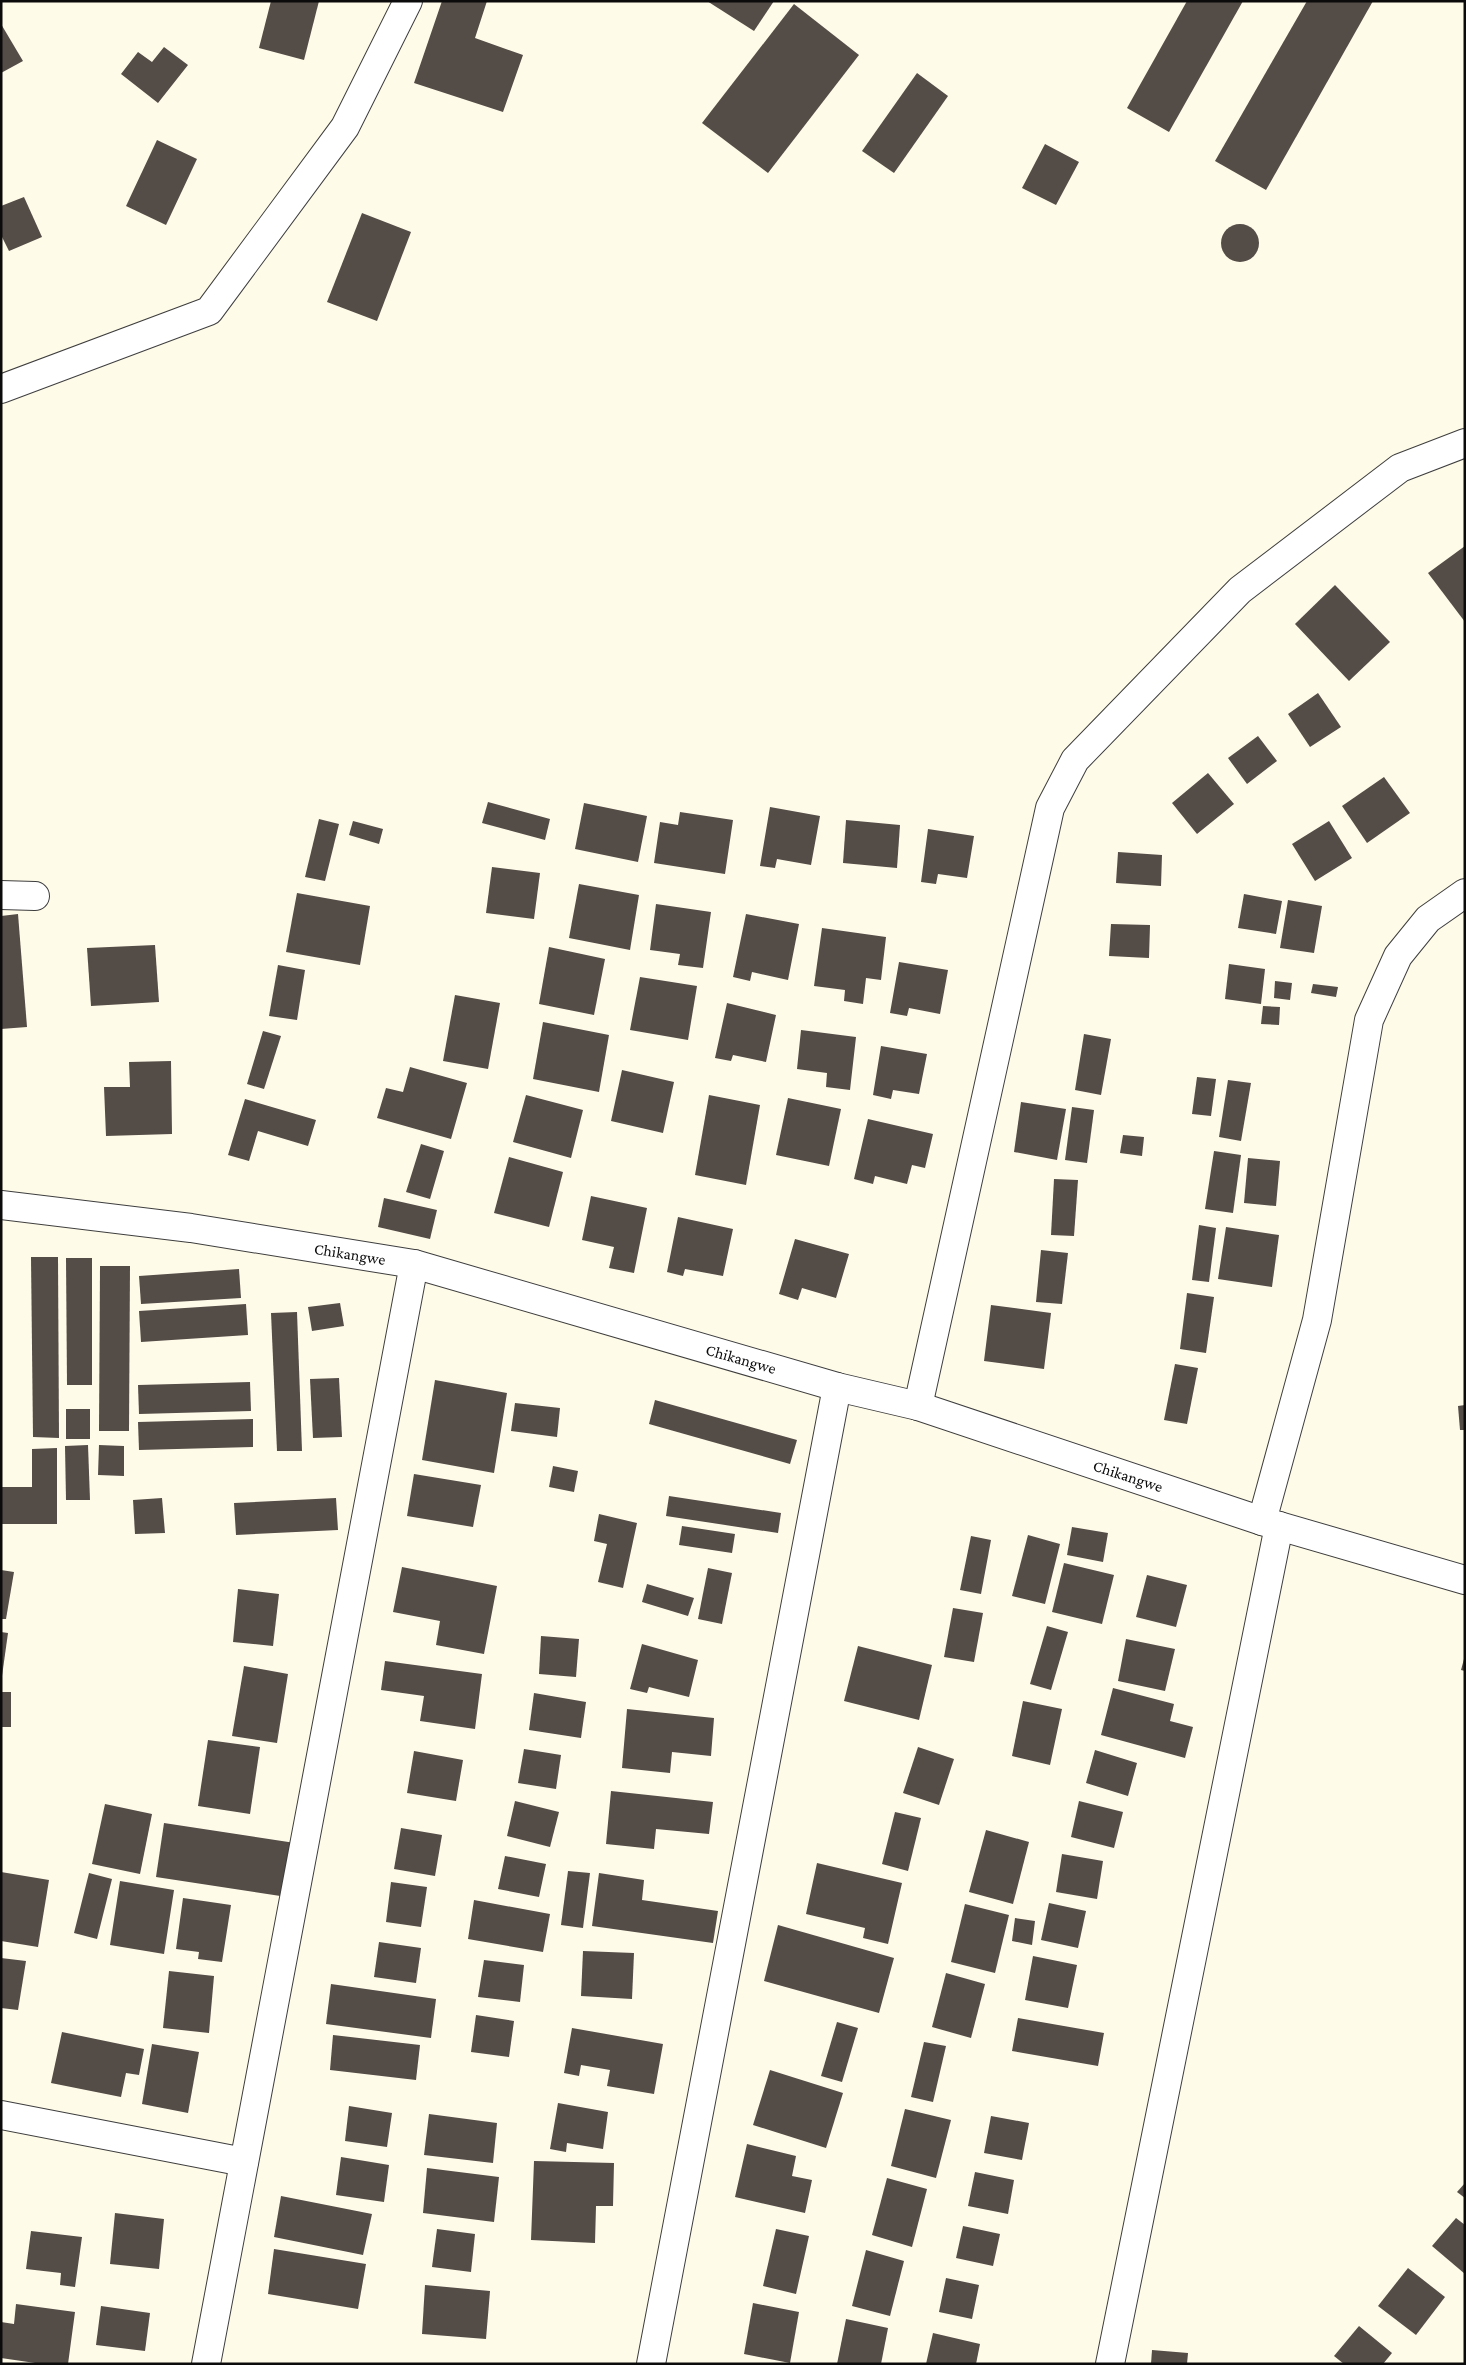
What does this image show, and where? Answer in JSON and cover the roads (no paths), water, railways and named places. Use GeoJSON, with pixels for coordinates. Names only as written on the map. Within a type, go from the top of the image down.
{"type":"FeatureCollection","features":[{"type":"Feature","properties":{"kind":"street"},"geometry":{"type":"LineString","coordinates":[[1,389],[209,311],[344,126],[408,1]]}},
{"type":"Feature","properties":{"kind":"street"},"geometry":{"type":"LineString","coordinates":[[918,1406],[1050,808],[1075,760],[1240,590],[1400,468],[1465,443]]}},
{"type":"Feature","properties":{"kind":"street"},"geometry":{"type":"LineString","coordinates":[[1110,2364],[1270,1523],[1317,1320],[1369,1020],[1398,956],[1428,919],[1465,893]]}},
{"type":"Feature","properties":{"kind":"street"},"geometry":{"type":"LineString","coordinates":[[1,896],[36,896]]}},
{"type":"Feature","properties":{"kind":"street","name":"Chikangwe"},"geometry":{"type":"LineString","coordinates":[[1,1205],[191,1228],[414,1264],[837,1387],[918,1406],[1270,1523],[1465,1580]]}},
{"type":"Feature","properties":{"kind":"street"},"geometry":{"type":"LineString","coordinates":[[206,2364],[414,1264]]}},
{"type":"Feature","properties":{"kind":"street"},"geometry":{"type":"LineString","coordinates":[[651,2364],[837,1387]]}},
{"type":"Feature","properties":{"kind":"street"},"geometry":{"type":"LineString","coordinates":[[1,2115],[244,2162]]}}]}
